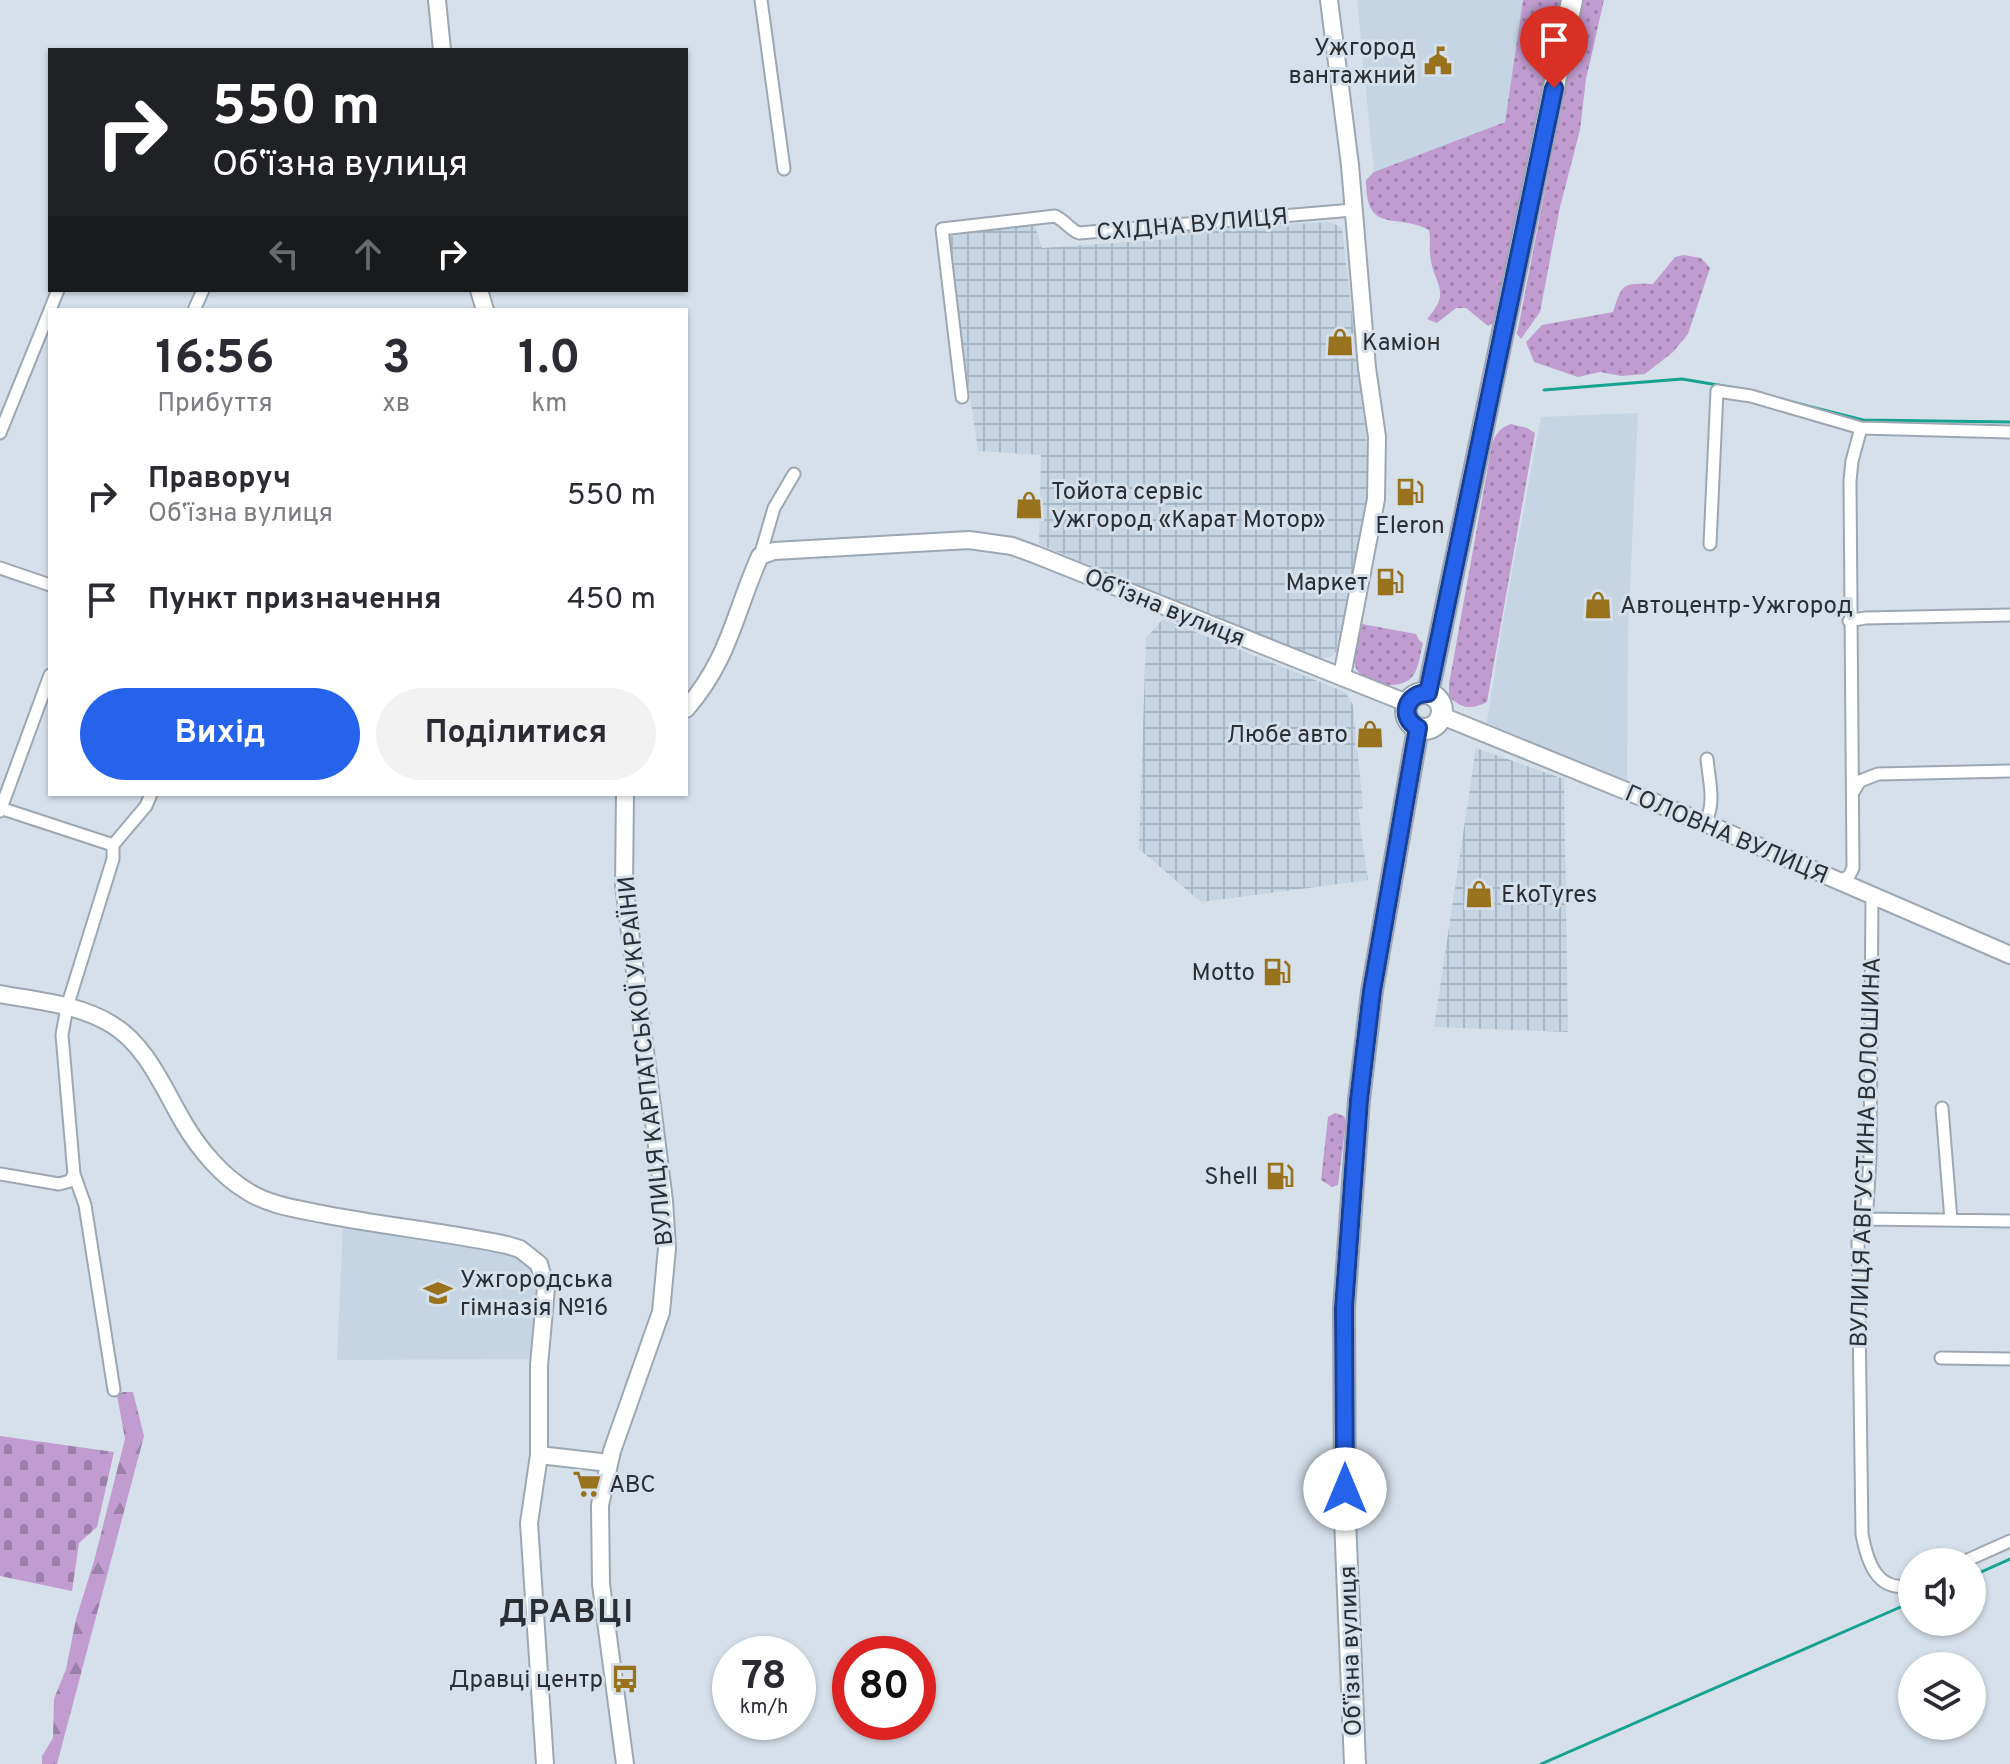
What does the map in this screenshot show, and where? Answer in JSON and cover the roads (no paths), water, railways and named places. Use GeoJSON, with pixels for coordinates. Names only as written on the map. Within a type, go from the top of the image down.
{"type":"FeatureCollection","features":[{"type":"Feature","properties":{"kind":"highway"},"geometry":{"type":"LineString","coordinates":[[1428,693],[1572,0]]}},
{"type":"Feature","properties":{"kind":"highway"},"geometry":{"type":"LineString","coordinates":[[1428,693],[1438,699],[1442,716],[1435,726],[1418,728],[1406,715],[1407,703],[1416,694],[1428,693]]}},
{"type":"Feature","properties":{"kind":"highway","name":"Обʼїзна вулиця"},"geometry":{"type":"LineString","coordinates":[[1355,1764],[1345,1519],[1344,1308],[1359,1100],[1372,991],[1418,728]]}},
{"type":"Feature","properties":{"kind":"street"},"geometry":{"type":"LineString","coordinates":[[437,0],[442,48]]}},
{"type":"Feature","properties":{"kind":"street"},"geometry":{"type":"LineString","coordinates":[[761,0],[784,169]]}},
{"type":"Feature","properties":{"kind":"street"},"geometry":{"type":"LineString","coordinates":[[1329,0],[1377,437],[1376,499],[1342,676]]}},
{"type":"Feature","properties":{"kind":"street","name":"СХІДНА ВУЛИЦЯ"},"geometry":{"type":"LineString","coordinates":[[962,397],[942,229],[1055,216],[1079,233],[1353,210]]}},
{"type":"Feature","properties":{"kind":"street"},"geometry":{"type":"LineString","coordinates":[[0,433],[48,315]]}},
{"type":"Feature","properties":{"kind":"street"},"geometry":{"type":"LineString","coordinates":[[1710,544],[1717,391],[1751,396],[1861,428],[2010,432]]}},
{"type":"Feature","properties":{"kind":"street"},"geometry":{"type":"LineString","coordinates":[[1840,881],[1849,876],[1853,868],[1849,621],[1853,557],[1850,481],[1861,428]]}},
{"type":"Feature","properties":{"kind":"street"},"geometry":{"type":"LineString","coordinates":[[688,706],[709,680],[730,639],[774,508],[794,474]]}},
{"type":"Feature","properties":{"kind":"street","name":"Обʼїзна вулиця"},"geometry":{"type":"LineString","coordinates":[[760,556],[774,551],[898,542],[986,541],[1034,554],[1407,703]]}},
{"type":"Feature","properties":{"kind":"street"},"geometry":{"type":"LineString","coordinates":[[0,568],[48,584]]}},
{"type":"Feature","properties":{"kind":"street"},"geometry":{"type":"LineString","coordinates":[[1849,621],[1865,618],[2010,615]]}},
{"type":"Feature","properties":{"kind":"street"},"geometry":{"type":"LineString","coordinates":[[48,680],[0,809],[113,845]]}},
{"type":"Feature","properties":{"kind":"street","name":"ГОЛОВНА ВУЛИЦЯ"},"geometry":{"type":"LineString","coordinates":[[1442,716],[1705,823],[2010,955]]}},
{"type":"Feature","properties":{"kind":"street"},"geometry":{"type":"LineString","coordinates":[[1705,823],[1712,797],[1707,759]]}},
{"type":"Feature","properties":{"kind":"street"},"geometry":{"type":"LineString","coordinates":[[1853,792],[1860,781],[1878,774],[2010,771]]}},
{"type":"Feature","properties":{"kind":"street"},"geometry":{"type":"LineString","coordinates":[[114,1390],[85,1205],[74,1174],[62,1035],[67,1007],[113,859],[113,845],[146,806],[150,796]]}},
{"type":"Feature","properties":{"kind":"street","name":"ВУЛИЦЯ КАРПАТСЬКОЇ УКРАЇНИ"},"geometry":{"type":"LineString","coordinates":[[625,796],[624,885],[664,1201],[667,1248],[658,1326],[609,1463],[600,1505],[601,1584],[625,1764]]}},
{"type":"Feature","properties":{"kind":"street","name":"ВУЛИЦЯ АВГУСТИНА ВОЛОШИНА"},"geometry":{"type":"LineString","coordinates":[[1872,894],[1870,1157],[1865,1219],[1858,1242],[1862,1534],[1867,1559],[1873,1570],[1882,1581],[1898,1587]]}},
{"type":"Feature","properties":{"kind":"street"},"geometry":{"type":"LineString","coordinates":[[0,994],[67,1007],[109,1022],[129,1038],[145,1057],[204,1152],[229,1178],[263,1200],[297,1209],[469,1237],[520,1249],[532,1256],[543,1274],[546,1288],[539,1365],[539,1455],[529,1523],[545,1764]]}},
{"type":"Feature","properties":{"kind":"street"},"geometry":{"type":"LineString","coordinates":[[1942,1108],[1951,1220]]}},
{"type":"Feature","properties":{"kind":"street"},"geometry":{"type":"LineString","coordinates":[[0,1174],[59,1184],[70,1181],[74,1174]]}},
{"type":"Feature","properties":{"kind":"street"},"geometry":{"type":"LineString","coordinates":[[1865,1219],[2010,1221]]}},
{"type":"Feature","properties":{"kind":"street"},"geometry":{"type":"LineString","coordinates":[[1941,1358],[2010,1359]]}},
{"type":"Feature","properties":{"kind":"street"},"geometry":{"type":"LineString","coordinates":[[539,1455],[609,1463]]}},
{"type":"Feature","properties":{"kind":"street"},"geometry":{"type":"LineString","coordinates":[[1986,1552],[2010,1541]]}},
{"type":"Feature","properties":{"kind":"waterway"},"geometry":{"type":"LineString","coordinates":[[1544,390],[1682,379],[1742,389]]}},
{"type":"Feature","properties":{"kind":"waterway"},"geometry":{"type":"LineString","coordinates":[[1784,400],[1863,420],[2010,422]]}},
{"type":"Feature","properties":{"kind":"waterway"},"geometry":{"type":"LineString","coordinates":[[1986,1570],[2010,1559]]}},
{"type":"Feature","properties":{"kind":"waterway"},"geometry":{"type":"LineString","coordinates":[[1541,1764],[1898,1608]]}},
{"type":"Feature","properties":{"kind":"place","name":"Ужгород вантажний"},"geometry":{"type":"Point","coordinates":[1438,61]}},
{"type":"Feature","properties":{"kind":"place","name":"Каміон"},"geometry":{"type":"Point","coordinates":[1340,342]}},
{"type":"Feature","properties":{"kind":"place","name":"Eleron"},"geometry":{"type":"Point","coordinates":[1410,492]}},
{"type":"Feature","properties":{"kind":"place","name":"Тойота сервіс Ужгород «Карат Мотор»"},"geometry":{"type":"Point","coordinates":[1029,505]}},
{"type":"Feature","properties":{"kind":"place","name":"Маркет"},"geometry":{"type":"Point","coordinates":[1390,582]}},
{"type":"Feature","properties":{"kind":"place","name":"Автоцентр-Ужгород"},"geometry":{"type":"Point","coordinates":[1598,605]}},
{"type":"Feature","properties":{"kind":"place","name":"Любе авто"},"geometry":{"type":"Point","coordinates":[1370,734]}},
{"type":"Feature","properties":{"kind":"place","name":"EkoTyres"},"geometry":{"type":"Point","coordinates":[1479,894]}},
{"type":"Feature","properties":{"kind":"place","name":"Motto"},"geometry":{"type":"Point","coordinates":[1277,972]}},
{"type":"Feature","properties":{"kind":"place","name":"Shell"},"geometry":{"type":"Point","coordinates":[1280,1176]}},
{"type":"Feature","properties":{"kind":"place","name":"Ужгородська гімназія №16"},"geometry":{"type":"Point","coordinates":[438,1293]}},
{"type":"Feature","properties":{"kind":"place","name":"ABC"},"geometry":{"type":"Point","coordinates":[587,1484]}},
{"type":"Feature","properties":{"kind":"place","name":"Дравці центр"},"geometry":{"type":"Point","coordinates":[625,1679]}},
{"type":"Feature","properties":{"kind":"district","name":"ДРАВЦІ"},"geometry":{"type":"Point","coordinates":[567,1611]}}]}
